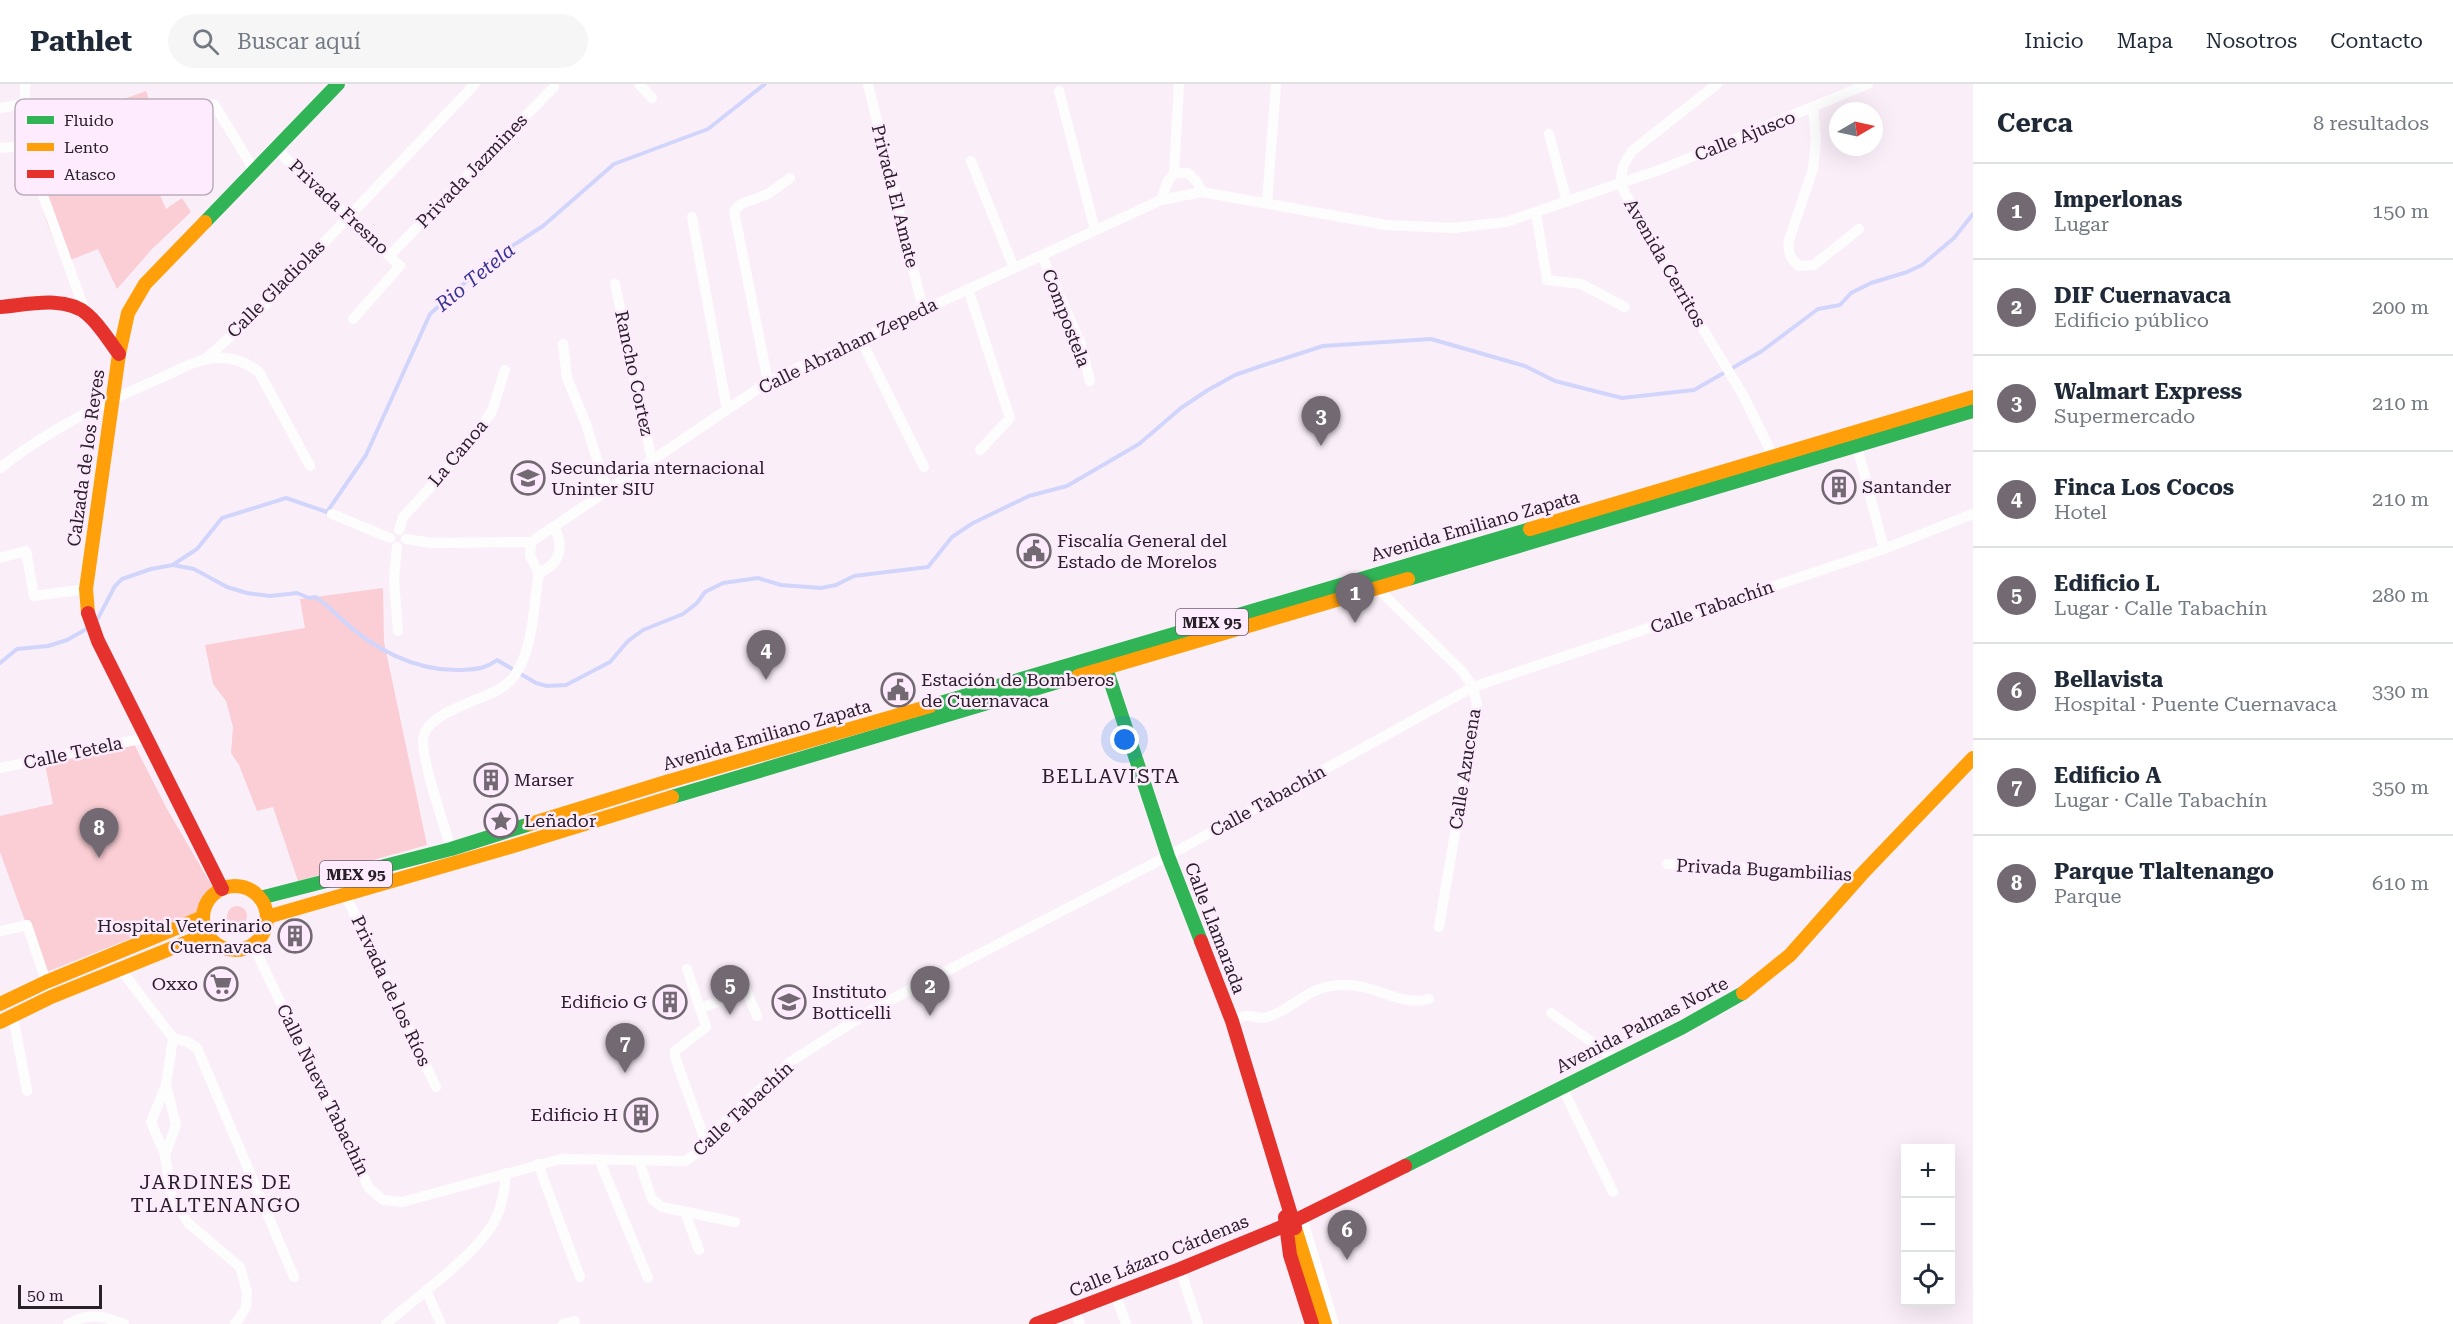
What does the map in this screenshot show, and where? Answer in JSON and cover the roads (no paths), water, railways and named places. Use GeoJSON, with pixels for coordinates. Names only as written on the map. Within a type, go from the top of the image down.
{"type":"FeatureCollection","features":[{"type":"Feature","properties":{"kind":"main road","name":"Calzada de los Reyes"},"geometry":{"type":"LineString","coordinates":[[222,888],[145,738],[90,622],[86,596],[109,401],[128,313],[145,285],[338,84]]}},
{"type":"Feature","properties":{"kind":"main road"},"geometry":{"type":"LineString","coordinates":[[0,307],[62,305],[85,312],[118,354]]}},
{"type":"Feature","properties":{"kind":"main road"},"geometry":{"type":"LineString","coordinates":[[97,327],[106,328],[116,325],[128,313]]}},
{"type":"Feature","properties":{"kind":"main road","name":"Avenida Emiliano Zapata"},"geometry":{"type":"LineString","coordinates":[[260,898],[451,849],[696,774],[1302,603],[1377,588],[1855,438],[1973,397]]}},
{"type":"Feature","properties":{"kind":"main road","name":"Avenida Emiliano Zapata"},"geometry":{"type":"LineString","coordinates":[[1855,438],[1973,411]]}},
{"type":"Feature","properties":{"kind":"main road","name":"Avenida Emiliano Zapata"},"geometry":{"type":"LineString","coordinates":[[267,917],[1106,668],[1302,603],[1366,577],[1776,463]]}},
{"type":"Feature","properties":{"kind":"main road","name":"Calle Llamarada"},"geometry":{"type":"LineString","coordinates":[[1106,668],[1168,856],[1232,1021],[1293,1221]]}},
{"type":"Feature","properties":{"kind":"main road","name":"Avenida Palmas Norte"},"geometry":{"type":"LineString","coordinates":[[1293,1221],[1617,1060],[1738,997],[1790,955],[1973,758]]}},
{"type":"Feature","properties":{"kind":"main road"},"geometry":{"type":"LineString","coordinates":[[696,774],[700,789]]}},
{"type":"Feature","properties":{"kind":"main road"},"geometry":{"type":"LineString","coordinates":[[634,793],[639,807]]}},
{"type":"Feature","properties":{"kind":"main road"},"geometry":{"type":"LineString","coordinates":[[243,887],[260,898],[267,917],[266,928],[261,938],[253,945],[245,949],[228,950],[213,941],[207,934],[203,917],[209,900],[222,888],[243,887]]}},
{"type":"Feature","properties":{"kind":"main road"},"geometry":{"type":"LineString","coordinates":[[0,1004],[45,982],[203,917]]}},
{"type":"Feature","properties":{"kind":"main road"},"geometry":{"type":"LineString","coordinates":[[0,1022],[51,997],[207,934]]}},
{"type":"Feature","properties":{"kind":"main road"},"geometry":{"type":"LineString","coordinates":[[1293,1221],[1322,1324]]}},
{"type":"Feature","properties":{"kind":"main road","name":"Calle Lázaro Cárdenas"},"geometry":{"type":"LineString","coordinates":[[1036,1324],[1180,1269],[1293,1221]]}},
{"type":"Feature","properties":{"kind":"street","name":"Calle Gladiolas"},"geometry":{"type":"LineString","coordinates":[[203,360],[257,313],[475,84]]}},
{"type":"Feature","properties":{"kind":"street"},"geometry":{"type":"LineString","coordinates":[[639,84],[652,98]]}},
{"type":"Feature","properties":{"kind":"street","name":"Privada El Amate"},"geometry":{"type":"LineString","coordinates":[[868,84],[923,309]]}},
{"type":"Feature","properties":{"kind":"street"},"geometry":{"type":"LineString","coordinates":[[1161,200],[1167,181],[1174,173],[1179,84]]}},
{"type":"Feature","properties":{"kind":"street"},"geometry":{"type":"LineString","coordinates":[[1267,202],[1275,84]]}},
{"type":"Feature","properties":{"kind":"street","name":"Avenida Cerritos"},"geometry":{"type":"LineString","coordinates":[[1717,84],[1632,151],[1623,166],[1620,184],[1743,395],[1776,463]]}},
{"type":"Feature","properties":{"kind":"street","name":"Calle Ajusco"},"geometry":{"type":"LineString","coordinates":[[1620,184],[1868,84]]}},
{"type":"Feature","properties":{"kind":"street","name":"Privada Jazmines"},"geometry":{"type":"LineString","coordinates":[[390,255],[554,87]]}},
{"type":"Feature","properties":{"kind":"street"},"geometry":{"type":"LineString","coordinates":[[1059,91],[1095,230]]}},
{"type":"Feature","properties":{"kind":"street"},"geometry":{"type":"LineString","coordinates":[[214,104],[254,170]]}},
{"type":"Feature","properties":{"kind":"street"},"geometry":{"type":"LineString","coordinates":[[0,108],[15,106]]}},
{"type":"Feature","properties":{"kind":"street"},"geometry":{"type":"LineString","coordinates":[[1813,108],[1816,140],[1813,169],[1789,240],[1787,248],[1790,258],[1798,267],[1814,265],[1859,229]]}},
{"type":"Feature","properties":{"kind":"street"},"geometry":{"type":"LineString","coordinates":[[1549,134],[1567,202]]}},
{"type":"Feature","properties":{"kind":"street"},"geometry":{"type":"LineString","coordinates":[[0,148],[15,144]]}},
{"type":"Feature","properties":{"kind":"street","name":"Privada Fresno"},"geometry":{"type":"LineString","coordinates":[[276,149],[400,266],[353,319]]}},
{"type":"Feature","properties":{"kind":"street"},"geometry":{"type":"LineString","coordinates":[[971,161],[1014,268]]}},
{"type":"Feature","properties":{"kind":"street"},"geometry":{"type":"LineString","coordinates":[[1174,173],[1188,173],[1197,182],[1202,192]]}},
{"type":"Feature","properties":{"kind":"street"},"geometry":{"type":"LineString","coordinates":[[768,382],[734,211],[741,204],[768,194],[790,178]]}},
{"type":"Feature","properties":{"kind":"street","name":"Calle Abraham Zepeda"},"geometry":{"type":"LineString","coordinates":[[531,542],[768,382],[1161,200],[1202,192],[1386,225],[1453,228],[1506,222],[1620,184]]}},
{"type":"Feature","properties":{"kind":"street"},"geometry":{"type":"LineString","coordinates":[[44,195],[85,312]]}},
{"type":"Feature","properties":{"kind":"street"},"geometry":{"type":"LineString","coordinates":[[1536,213],[1547,280],[1581,284],[1626,307]]}},
{"type":"Feature","properties":{"kind":"street"},"geometry":{"type":"LineString","coordinates":[[692,217],[727,410]]}},
{"type":"Feature","properties":{"kind":"street","name":"Compostela"},"geometry":{"type":"LineString","coordinates":[[1042,256],[1080,342],[1090,381]]}},
{"type":"Feature","properties":{"kind":"street","name":"Rancho Cortez"},"geometry":{"type":"LineString","coordinates":[[615,284],[652,461]]}},
{"type":"Feature","properties":{"kind":"street"},"geometry":{"type":"LineString","coordinates":[[968,289],[1010,418],[980,450]]}},
{"type":"Feature","properties":{"kind":"street"},"geometry":{"type":"LineString","coordinates":[[860,338],[924,467]]}},
{"type":"Feature","properties":{"kind":"street"},"geometry":{"type":"LineString","coordinates":[[563,344],[567,378],[586,424],[607,492]]}},
{"type":"Feature","properties":{"kind":"street"},"geometry":{"type":"LineString","coordinates":[[0,468],[31,443],[109,401],[203,360],[236,359],[247,363],[259,372],[310,466]]}},
{"type":"Feature","properties":{"kind":"street","name":"La Canoa"},"geometry":{"type":"LineString","coordinates":[[399,530],[408,511],[469,445],[492,411],[505,370]]}},
{"type":"Feature","properties":{"kind":"street"},"geometry":{"type":"LineString","coordinates":[[1855,438],[1884,549]]}},
{"type":"Feature","properties":{"kind":"street"},"geometry":{"type":"LineString","coordinates":[[332,514],[390,538]]}},
{"type":"Feature","properties":{"kind":"street","name":"Calle Tabachín"},"geometry":{"type":"LineString","coordinates":[[506,1173],[561,1159],[685,1161],[695,1157],[707,1146],[728,1119],[790,1062],[875,1008],[1168,856],[1473,687],[1884,549],[1973,514]]}},
{"type":"Feature","properties":{"kind":"street"},"geometry":{"type":"LineString","coordinates":[[539,573],[550,568],[561,549],[561,539],[554,527]]}},
{"type":"Feature","properties":{"kind":"street"},"geometry":{"type":"LineString","coordinates":[[399,530],[404,533],[406,539],[404,545],[397,547],[392,544],[390,538],[393,532],[399,530]]}},
{"type":"Feature","properties":{"kind":"street"},"geometry":{"type":"LineString","coordinates":[[406,539],[432,543],[531,542],[530,556],[539,573],[528,654],[514,678],[501,689],[450,711],[431,723],[422,737],[424,756],[455,863]]}},
{"type":"Feature","properties":{"kind":"street"},"geometry":{"type":"LineString","coordinates":[[397,547],[394,579],[398,631]]}},
{"type":"Feature","properties":{"kind":"street"},"geometry":{"type":"LineString","coordinates":[[0,558],[26,551],[34,596],[86,596]]}},
{"type":"Feature","properties":{"kind":"street","name":"Calle Azucena"},"geometry":{"type":"LineString","coordinates":[[1366,577],[1462,671],[1473,687],[1477,704],[1439,927]]}},
{"type":"Feature","properties":{"kind":"street","name":"Calle Tetela"},"geometry":{"type":"LineString","coordinates":[[0,768],[145,738]]}},
{"type":"Feature","properties":{"kind":"street","name":"Privada Bugambilias"},"geometry":{"type":"LineString","coordinates":[[1667,864],[1862,875]]}},
{"type":"Feature","properties":{"kind":"street","name":"Privada de los Ríos"},"geometry":{"type":"LineString","coordinates":[[345,894],[436,1087]]}},
{"type":"Feature","properties":{"kind":"street"},"geometry":{"type":"LineString","coordinates":[[0,931],[27,926],[51,997]]}},
{"type":"Feature","properties":{"kind":"street","name":"Calle Nueva Tabachín"},"geometry":{"type":"LineString","coordinates":[[253,945],[369,1188],[383,1200],[402,1202],[506,1173]]}},
{"type":"Feature","properties":{"kind":"street"},"geometry":{"type":"LineString","coordinates":[[687,969],[706,1027],[679,1046],[675,1051],[675,1057],[707,1146]]}},
{"type":"Feature","properties":{"kind":"street"},"geometry":{"type":"LineString","coordinates":[[122,970],[173,1038],[188,1042],[197,1048],[294,1277]]}},
{"type":"Feature","properties":{"kind":"street"},"geometry":{"type":"LineString","coordinates":[[1232,1021],[1245,1016],[1265,1018],[1305,994],[1328,985],[1362,985],[1403,999],[1429,999]]}},
{"type":"Feature","properties":{"kind":"street"},"geometry":{"type":"LineString","coordinates":[[701,1008],[747,992],[757,1016]]}},
{"type":"Feature","properties":{"kind":"street"},"geometry":{"type":"LineString","coordinates":[[1551,1013],[1617,1060]]}},
{"type":"Feature","properties":{"kind":"street"},"geometry":{"type":"LineString","coordinates":[[13,1016],[27,1091]]}},
{"type":"Feature","properties":{"kind":"street"},"geometry":{"type":"LineString","coordinates":[[173,1038],[166,1085],[152,1122],[165,1155],[171,1194],[188,1223],[240,1267],[247,1292],[246,1308],[235,1324]]}},
{"type":"Feature","properties":{"kind":"street"},"geometry":{"type":"LineString","coordinates":[[165,1155],[176,1125],[166,1085]]}},
{"type":"Feature","properties":{"kind":"street"},"geometry":{"type":"LineString","coordinates":[[1562,1087],[1612,1192]]}},
{"type":"Feature","properties":{"kind":"street"},"geometry":{"type":"LineString","coordinates":[[599,1159],[648,1278]]}},
{"type":"Feature","properties":{"kind":"street"},"geometry":{"type":"LineString","coordinates":[[639,1161],[652,1199],[662,1208],[735,1222]]}},
{"type":"Feature","properties":{"kind":"street"},"geometry":{"type":"LineString","coordinates":[[538,1164],[580,1277]]}},
{"type":"Feature","properties":{"kind":"street"},"geometry":{"type":"LineString","coordinates":[[386,1324],[473,1248],[495,1220],[504,1197],[506,1173]]}},
{"type":"Feature","properties":{"kind":"street"},"geometry":{"type":"LineString","coordinates":[[685,1212],[699,1250]]}},
{"type":"Feature","properties":{"kind":"street"},"geometry":{"type":"LineString","coordinates":[[1293,1221],[1322,1324]]}},
{"type":"Feature","properties":{"kind":"street"},"geometry":{"type":"LineString","coordinates":[[1180,1269],[1198,1324]]}},
{"type":"Feature","properties":{"kind":"street"},"geometry":{"type":"LineString","coordinates":[[426,1290],[441,1324]]}},
{"type":"Feature","properties":{"kind":"street"},"geometry":{"type":"LineString","coordinates":[[1115,1293],[1126,1324]]}},
{"type":"Feature","properties":{"kind":"street"},"geometry":{"type":"LineString","coordinates":[[1074,1309],[1080,1324]]}},
{"type":"Feature","properties":{"kind":"street"},"geometry":{"type":"LineString","coordinates":[[397,1324],[402,1310]]}},
{"type":"Feature","properties":{"kind":"street"},"geometry":{"type":"LineString","coordinates":[[72,1323],[105,1316],[124,1324]]}},
{"type":"Feature","properties":{"kind":"street"},"geometry":{"type":"LineString","coordinates":[[563,1324],[575,1321]]}},
{"type":"Feature","properties":{"kind":"waterway","name":"Rio Tetela"},"geometry":{"type":"LineString","coordinates":[[174,564],[197,549],[222,518],[286,498],[327,512],[366,455],[430,314],[489,261],[543,226],[614,164],[708,129],[765,84]]}},
{"type":"Feature","properties":{"kind":"waterway"},"geometry":{"type":"LineString","coordinates":[[96,622],[115,586],[122,579],[151,569],[173,565],[194,569],[227,587],[247,593],[270,596],[297,593],[309,598],[316,597],[364,638],[395,656],[427,667],[462,670],[481,668],[497,660],[536,683],[547,686],[566,685],[610,662],[628,641],[643,630],[683,614],[697,603],[705,592],[723,583],[758,578],[781,585],[821,588],[836,585],[854,576],[928,567],[952,537],[973,523],[1029,496],[1067,486],[1139,444],[1181,408],[1208,390],[1235,375],[1261,366],[1323,346],[1431,339],[1525,366],[1555,381],[1622,398],[1694,390],[1762,351],[1818,309],[1840,305],[1851,293],[1871,283],[1922,265],[1954,238],[1973,214]]}},
{"type":"Feature","properties":{"kind":"waterway"},"geometry":{"type":"LineString","coordinates":[[0,663],[17,649],[48,646],[67,640],[90,627]]}},
{"type":"Feature","properties":{"kind":"place","name":"Walmart Express"},"geometry":{"type":"Point","coordinates":[1321,446]}},
{"type":"Feature","properties":{"kind":"place","name":"Secundaria nternacional Uninter SIU"},"geometry":{"type":"Point","coordinates":[528,478]}},
{"type":"Feature","properties":{"kind":"place","name":"Santander"},"geometry":{"type":"Point","coordinates":[1839,487]}},
{"type":"Feature","properties":{"kind":"place","name":"Fiscalía General del Estado de Morelos"},"geometry":{"type":"Point","coordinates":[1034,551]}},
{"type":"Feature","properties":{"kind":"place","name":"Imperlonas"},"geometry":{"type":"Point","coordinates":[1355,623]}},
{"type":"Feature","properties":{"kind":"place","name":"Finca Los Cocos"},"geometry":{"type":"Point","coordinates":[766,680]}},
{"type":"Feature","properties":{"kind":"place","name":"Estación de Bomberos de Cuernavaca"},"geometry":{"type":"Point","coordinates":[898,690]}},
{"type":"Feature","properties":{"kind":"place","name":"Marser"},"geometry":{"type":"Point","coordinates":[491,780]}},
{"type":"Feature","properties":{"kind":"place","name":"Leñador"},"geometry":{"type":"Point","coordinates":[501,821]}},
{"type":"Feature","properties":{"kind":"place","name":"Parque Tlaltenango"},"geometry":{"type":"Point","coordinates":[99,858]}},
{"type":"Feature","properties":{"kind":"place","name":"Hospital Veterinario Cuernavaca"},"geometry":{"type":"Point","coordinates":[295,936]}},
{"type":"Feature","properties":{"kind":"place","name":"Oxxo"},"geometry":{"type":"Point","coordinates":[221,984]}},
{"type":"Feature","properties":{"kind":"place","name":"Edificio G"},"geometry":{"type":"Point","coordinates":[670,1002]}},
{"type":"Feature","properties":{"kind":"place","name":"Instituto Botticelli"},"geometry":{"type":"Point","coordinates":[789,1002]}},
{"type":"Feature","properties":{"kind":"place","name":"Edificio L"},"geometry":{"type":"Point","coordinates":[730,1015]}},
{"type":"Feature","properties":{"kind":"place","name":"DIF Cuernavaca"},"geometry":{"type":"Point","coordinates":[930,1016]}},
{"type":"Feature","properties":{"kind":"place","name":"Edificio A"},"geometry":{"type":"Point","coordinates":[625,1073]}},
{"type":"Feature","properties":{"kind":"place","name":"Edificio H"},"geometry":{"type":"Point","coordinates":[641,1115]}},
{"type":"Feature","properties":{"kind":"place","name":"Bellavista"},"geometry":{"type":"Point","coordinates":[1347,1260]}},
{"type":"Feature","properties":{"kind":"district","name":"BELLAVISTA"},"geometry":{"type":"Point","coordinates":[1111,776]}},
{"type":"Feature","properties":{"kind":"district","name":"JARDINES DE TLALTENANGO"},"geometry":{"type":"Point","coordinates":[216,1194]}}]}
